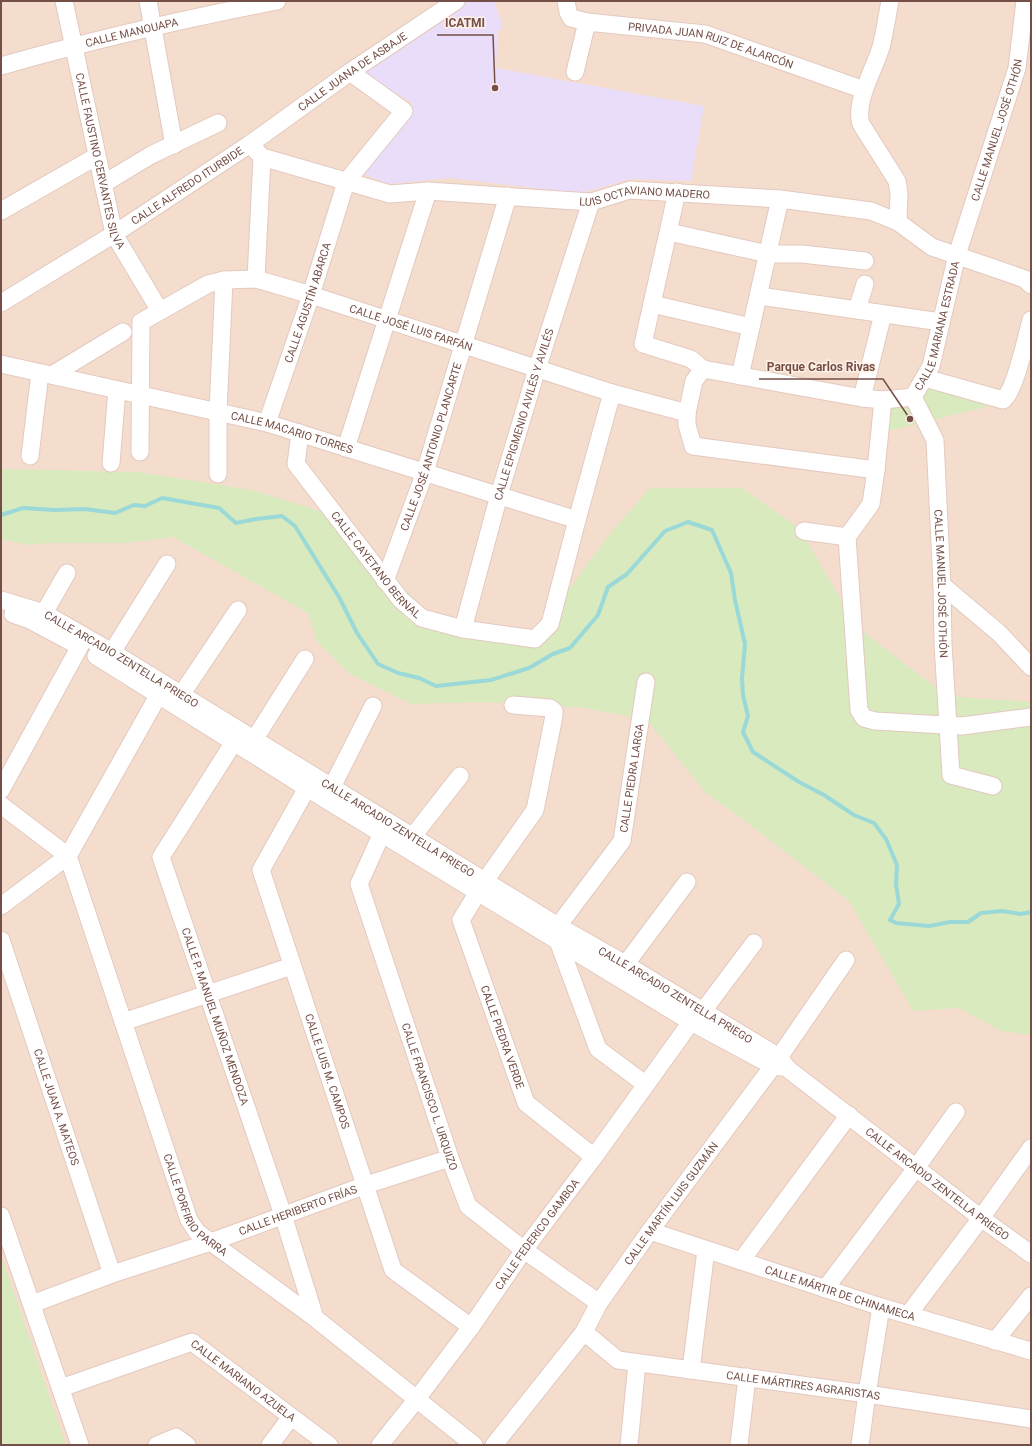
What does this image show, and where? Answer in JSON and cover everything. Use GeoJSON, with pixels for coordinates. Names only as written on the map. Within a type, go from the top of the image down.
{"type":"FeatureCollection","features":[{"type":"Feature","properties":{"kind":"street","name":"CALLE FAUSTINO CERVANTES SILVA"},"geometry":{"type":"LineString","coordinates":[[64,1],[114,234],[160,311]]}},
{"type":"Feature","properties":{"kind":"street"},"geometry":{"type":"LineString","coordinates":[[148,1],[174,145]]}},
{"type":"Feature","properties":{"kind":"street","name":"CALLE JUANA DE ASBAJE"},"geometry":{"type":"LineString","coordinates":[[250,144],[350,72],[456,1]]}},
{"type":"Feature","properties":{"kind":"street","name":"PRIVADA JUAN RUIZ DE ALARCÓN"},"geometry":{"type":"LineString","coordinates":[[566,1],[571,18],[587,22],[705,34],[864,90]]}},
{"type":"Feature","properties":{"kind":"street"},"geometry":{"type":"LineString","coordinates":[[890,1],[881,47],[864,90],[859,117],[861,124],[897,181],[899,193],[898,222]]}},
{"type":"Feature","properties":{"kind":"street","name":"CALLE MANUEL JOSÉ OTHÓN"},"geometry":{"type":"LineString","coordinates":[[957,255],[1017,68],[1025,1]]}},
{"type":"Feature","properties":{"kind":"street","name":"CALLE MANOUAPA"},"geometry":{"type":"LineString","coordinates":[[1,66],[152,27],[270,2]]}},
{"type":"Feature","properties":{"kind":"street"},"geometry":{"type":"LineString","coordinates":[[575,72],[587,22]]}},
{"type":"Feature","properties":{"kind":"street"},"geometry":{"type":"LineString","coordinates":[[346,182],[404,111],[350,72]]}},
{"type":"Feature","properties":{"kind":"street"},"geometry":{"type":"LineString","coordinates":[[103,184],[151,156],[218,123]]}},
{"type":"Feature","properties":{"kind":"street"},"geometry":{"type":"LineString","coordinates":[[250,144],[262,157],[256,279]]}},
{"type":"Feature","properties":{"kind":"street","name":"CALLE ALFREDO ITURBIDE"},"geometry":{"type":"LineString","coordinates":[[1,303],[114,234],[250,144]]}},
{"type":"Feature","properties":{"kind":"street"},"geometry":{"type":"LineString","coordinates":[[1,211],[97,156]]}},
{"type":"Feature","properties":{"kind":"street","name":"LUIS OCTAVIANO MADERO"},"geometry":{"type":"LineString","coordinates":[[262,157],[390,194],[428,191],[591,202],[630,190],[780,199],[871,211],[898,222],[932,247],[1025,280],[1031,285]]}},
{"type":"Feature","properties":{"kind":"street","name":"CALLE AGUSTÍN ABARCA"},"geometry":{"type":"LineString","coordinates":[[267,423],[311,294],[346,182]]}},
{"type":"Feature","properties":{"kind":"street"},"geometry":{"type":"LineString","coordinates":[[346,448],[428,191]]}},
{"type":"Feature","properties":{"kind":"street"},"geometry":{"type":"LineString","coordinates":[[677,192],[643,344],[691,359],[703,370],[694,381],[687,413],[687,425],[693,446],[876,470]]}},
{"type":"Feature","properties":{"kind":"street","name":"CALLE JOSÉ ANTONIO PLANCARTE"},"geometry":{"type":"LineString","coordinates":[[386,581],[425,472],[508,196]]}},
{"type":"Feature","properties":{"kind":"street"},"geometry":{"type":"LineString","coordinates":[[740,376],[780,199]]}},
{"type":"Feature","properties":{"kind":"street","name":"CALLE EPIGMENIO AVILÉS Y AVILÉS"},"geometry":{"type":"LineString","coordinates":[[463,629],[499,495],[591,202]]}},
{"type":"Feature","properties":{"kind":"street"},"geometry":{"type":"LineString","coordinates":[[668,232],[768,254],[802,254],[865,261]]}},
{"type":"Feature","properties":{"kind":"street","name":"CALLE MARIANA ESTRADA"},"geometry":{"type":"LineString","coordinates":[[703,370],[862,398],[882,400],[913,397],[931,366],[957,255]]}},
{"type":"Feature","properties":{"kind":"street","name":"CALLE JOSÉ LUIS FARFÁN"},"geometry":{"type":"LineString","coordinates":[[141,395],[141,322],[208,284],[224,280],[256,279],[311,294],[612,393],[687,413]]}},
{"type":"Feature","properties":{"kind":"street"},"geometry":{"type":"LineString","coordinates":[[218,474],[218,412],[224,280]]}},
{"type":"Feature","properties":{"kind":"street"},"geometry":{"type":"LineString","coordinates":[[856,310],[865,284]]}},
{"type":"Feature","properties":{"kind":"street"},"geometry":{"type":"LineString","coordinates":[[759,296],[941,322]]}},
{"type":"Feature","properties":{"kind":"street"},"geometry":{"type":"LineString","coordinates":[[652,304],[751,327]]}},
{"type":"Feature","properties":{"kind":"street"},"geometry":{"type":"LineString","coordinates":[[862,398],[883,314]]}},
{"type":"Feature","properties":{"kind":"street"},"geometry":{"type":"LineString","coordinates":[[925,378],[1003,400],[1007,396],[1018,368],[1031,320]]}},
{"type":"Feature","properties":{"kind":"street"},"geometry":{"type":"LineString","coordinates":[[30,456],[46,374],[123,332]]}},
{"type":"Feature","properties":{"kind":"street","name":"CALLE MACARIO TORRES"},"geometry":{"type":"LineString","coordinates":[[1,364],[267,423],[577,520]]}},
{"type":"Feature","properties":{"kind":"street"},"geometry":{"type":"LineString","coordinates":[[111,463],[117,390]]}},
{"type":"Feature","properties":{"kind":"street"},"geometry":{"type":"LineString","coordinates":[[577,520],[612,393]]}},
{"type":"Feature","properties":{"kind":"street"},"geometry":{"type":"LineString","coordinates":[[140,452],[141,395]]}},
{"type":"Feature","properties":{"kind":"street","name":"CALLE MANUEL JOSÉ OTHÓN"},"geometry":{"type":"LineString","coordinates":[[913,397],[935,440],[942,585],[943,644],[951,775],[993,786]]}},
{"type":"Feature","properties":{"kind":"street"},"geometry":{"type":"LineString","coordinates":[[882,400],[876,470],[871,504],[847,537],[859,710],[864,718],[875,721],[962,726],[1031,717]]}},
{"type":"Feature","properties":{"kind":"street","name":"CALLE CAYETANO BERNAL"},"geometry":{"type":"LineString","coordinates":[[300,433],[296,464],[401,600],[422,618],[463,629],[535,639],[550,624],[577,520]]}},
{"type":"Feature","properties":{"kind":"street"},"geometry":{"type":"LineString","coordinates":[[804,532],[847,537]]}},
{"type":"Feature","properties":{"kind":"street"},"geometry":{"type":"LineString","coordinates":[[112,652],[167,564]]}},
{"type":"Feature","properties":{"kind":"street"},"geometry":{"type":"LineString","coordinates":[[44,613],[67,573]]}},
{"type":"Feature","properties":{"kind":"street"},"geometry":{"type":"LineString","coordinates":[[942,585],[999,633],[1031,667]]}},
{"type":"Feature","properties":{"kind":"street","name":"CALLE ARCADIO ZENTELLA PRIEGO"},"geometry":{"type":"LineString","coordinates":[[1,600],[44,613],[112,652],[181,695],[243,738],[307,788],[382,833],[482,886],[697,1017],[780,1064],[849,1115],[981,1218],[1031,1254]]}},
{"type":"Feature","properties":{"kind":"street"},"geometry":{"type":"LineString","coordinates":[[181,695],[238,610]]}},
{"type":"Feature","properties":{"kind":"street","name":"CALLE ARCADIO ZENTELLA PRIEGO"},"geometry":{"type":"LineString","coordinates":[[1,611],[30,620],[80,646],[158,696],[243,738],[332,787],[413,836],[482,886]]}},
{"type":"Feature","properties":{"kind":"street"},"geometry":{"type":"LineString","coordinates":[[1,790],[80,646]]}},
{"type":"Feature","properties":{"kind":"street"},"geometry":{"type":"LineString","coordinates":[[243,738],[305,659]]}},
{"type":"Feature","properties":{"kind":"street","name":"CALLE PIEDRA LARGA"},"geometry":{"type":"LineString","coordinates":[[558,933],[622,841],[646,682]]}},
{"type":"Feature","properties":{"kind":"street"},"geometry":{"type":"LineString","coordinates":[[1,906],[68,856],[158,696]]}},
{"type":"Feature","properties":{"kind":"street"},"geometry":{"type":"LineString","coordinates":[[482,886],[535,810],[554,716],[554,711],[550,708],[513,705]]}},
{"type":"Feature","properties":{"kind":"street"},"geometry":{"type":"LineString","coordinates":[[332,787],[373,706]]}},
{"type":"Feature","properties":{"kind":"street","name":"CALLE P. MANUEL MUÑOZ MENDOZA"},"geometry":{"type":"LineString","coordinates":[[243,738],[161,857],[209,994],[283,1215],[315,1318]]}},
{"type":"Feature","properties":{"kind":"street"},"geometry":{"type":"LineString","coordinates":[[413,836],[460,776]]}},
{"type":"Feature","properties":{"kind":"street","name":"CALLE LUIS M. CAMPOS"},"geometry":{"type":"LineString","coordinates":[[307,788],[261,870],[393,1270],[471,1327]]}},
{"type":"Feature","properties":{"kind":"street"},"geometry":{"type":"LineString","coordinates":[[1,805],[68,856]]}},
{"type":"Feature","properties":{"kind":"street","name":"CALLE FRANCISCO L. URQUIZO"},"geometry":{"type":"LineString","coordinates":[[382,833],[359,884],[450,1158],[468,1206],[524,1250],[600,1303]]}},
{"type":"Feature","properties":{"kind":"street","name":"CALLE PORFIRIO PARRA"},"geometry":{"type":"LineString","coordinates":[[68,856],[189,1220],[197,1232],[315,1318],[474,1445]]}},
{"type":"Feature","properties":{"kind":"street"},"geometry":{"type":"LineString","coordinates":[[621,971],[687,882]]}},
{"type":"Feature","properties":{"kind":"street","name":"CALLE PIEDRA VERDE"},"geometry":{"type":"LineString","coordinates":[[482,886],[461,920],[526,1103],[594,1157]]}},
{"type":"Feature","properties":{"kind":"street"},"geometry":{"type":"LineString","coordinates":[[558,933],[598,1049],[645,1084]]}},
{"type":"Feature","properties":{"kind":"street","name":"CALLE JUAN A. MATEOS"},"geometry":{"type":"LineString","coordinates":[[1,940],[112,1274]]}},
{"type":"Feature","properties":{"kind":"street","name":"CALLE FEDERICO GAMBOA"},"geometry":{"type":"LineString","coordinates":[[380,1445],[471,1327],[524,1250],[594,1157],[645,1084],[754,943]]}},
{"type":"Feature","properties":{"kind":"street","name":"CALLE MARTÍN LUIS GUZMÁN"},"geometry":{"type":"LineString","coordinates":[[494,1445],[584,1332],[600,1303],[650,1231],[780,1064],[846,960]]}},
{"type":"Feature","properties":{"kind":"street"},"geometry":{"type":"LineString","coordinates":[[123,1022],[292,966]]}},
{"type":"Feature","properties":{"kind":"street"},"geometry":{"type":"LineString","coordinates":[[825,1289],[956,1112]]}},
{"type":"Feature","properties":{"kind":"street"},"geometry":{"type":"LineString","coordinates":[[741,1261],[849,1115]]}},
{"type":"Feature","properties":{"kind":"street"},"geometry":{"type":"LineString","coordinates":[[908,1315],[981,1218],[1031,1148]]}},
{"type":"Feature","properties":{"kind":"street","name":"CALLE HERIBERTO FRÍAS"},"geometry":{"type":"LineString","coordinates":[[32,1304],[112,1274],[211,1242],[366,1185],[450,1158]]}},
{"type":"Feature","properties":{"kind":"street"},"geometry":{"type":"LineString","coordinates":[[1,1216],[80,1445]]}},
{"type":"Feature","properties":{"kind":"street","name":"CALLE MÁRTIR DE CHINAMECA"},"geometry":{"type":"LineString","coordinates":[[650,1231],[825,1289],[1031,1352]]}},
{"type":"Feature","properties":{"kind":"street"},"geometry":{"type":"LineString","coordinates":[[691,1370],[706,1250]]}},
{"type":"Feature","properties":{"kind":"street"},"geometry":{"type":"LineString","coordinates":[[995,1341],[1031,1296]]}},
{"type":"Feature","properties":{"kind":"street"},"geometry":{"type":"LineString","coordinates":[[860,1445],[882,1307]]}},
{"type":"Feature","properties":{"kind":"street","name":"CALLE MÁRTIRES AGRARISTAS"},"geometry":{"type":"LineString","coordinates":[[584,1332],[618,1360],[867,1394],[1031,1420]]}},
{"type":"Feature","properties":{"kind":"street","name":"CALLE MARIANO AZUELA"},"geometry":{"type":"LineString","coordinates":[[61,1388],[192,1342],[329,1445]]}},
{"type":"Feature","properties":{"kind":"street"},"geometry":{"type":"LineString","coordinates":[[629,1445],[637,1363]]}},
{"type":"Feature","properties":{"kind":"street"},"geometry":{"type":"LineString","coordinates":[[739,1445],[747,1377]]}},
{"type":"Feature","properties":{"kind":"street"},"geometry":{"type":"LineString","coordinates":[[270,1445],[292,1417]]}},
{"type":"Feature","properties":{"kind":"street"},"geometry":{"type":"LineString","coordinates":[[157,1445],[176,1437],[187,1445]]}},
{"type":"Feature","properties":{"kind":"shaded area"},"geometry":{"type":"Polygon","coordinates":[[[1,1],[1031,1],[1031,1445],[1,1445],[1,1]]]}},
{"type":"Feature","properties":{"kind":"shaded area"},"geometry":{"type":"Polygon","coordinates":[[[468,1],[494,1],[503,28],[498,31],[496,68],[704,106],[691,181],[630,179],[578,193],[449,178],[388,184],[359,172],[413,111],[411,102],[362,73],[468,1]]]}},
{"type":"Feature","properties":{"kind":"green space"},"geometry":{"type":"Polygon","coordinates":[[[927,378],[998,404],[879,433],[883,401],[912,399],[927,378]]]}},
{"type":"Feature","properties":{"kind":"green space"},"geometry":{"type":"Polygon","coordinates":[[[1,469],[138,472],[252,490],[342,518],[426,612],[535,636],[608,536],[650,488],[742,488],[800,529],[857,627],[947,696],[1031,702],[1031,1035],[1001,1031],[959,1008],[913,1011],[849,901],[705,792],[647,720],[585,708],[486,702],[411,704],[350,674],[317,642],[308,613],[173,537],[125,543],[47,543],[30,545],[1,539],[1,469]]]}},
{"type":"Feature","properties":{"kind":"green space"},"geometry":{"type":"Polygon","coordinates":[[[1,1255],[66,1445],[1,1445],[1,1255]]]}},
{"type":"Feature","properties":{"kind":"waterway"},"geometry":{"type":"LineString","coordinates":[[1,515],[23,508],[54,510],[85,509],[115,513],[134,505],[145,506],[162,498],[219,508],[236,523],[282,516],[295,526],[339,597],[357,633],[378,664],[398,673],[419,678],[436,686],[491,680],[529,668],[553,654],[570,648],[598,615],[608,587],[627,574],[665,531],[688,522],[712,530],[731,573],[735,600],[745,644],[742,679],[743,695],[748,716],[743,732],[753,752],[854,815],[874,823],[886,839],[897,865],[896,884],[899,904],[890,920],[896,923],[929,926],[950,922],[968,922],[981,913],[1002,911],[1021,914],[1031,912]]}},
{"type":"Feature","properties":{"kind":"place","name":"ICATMI"},"geometry":{"type":"Point","coordinates":[495,88]}},
{"type":"Feature","properties":{"kind":"place","name":"Parque Carlos Rivas"},"geometry":{"type":"Point","coordinates":[910,419]}}]}
